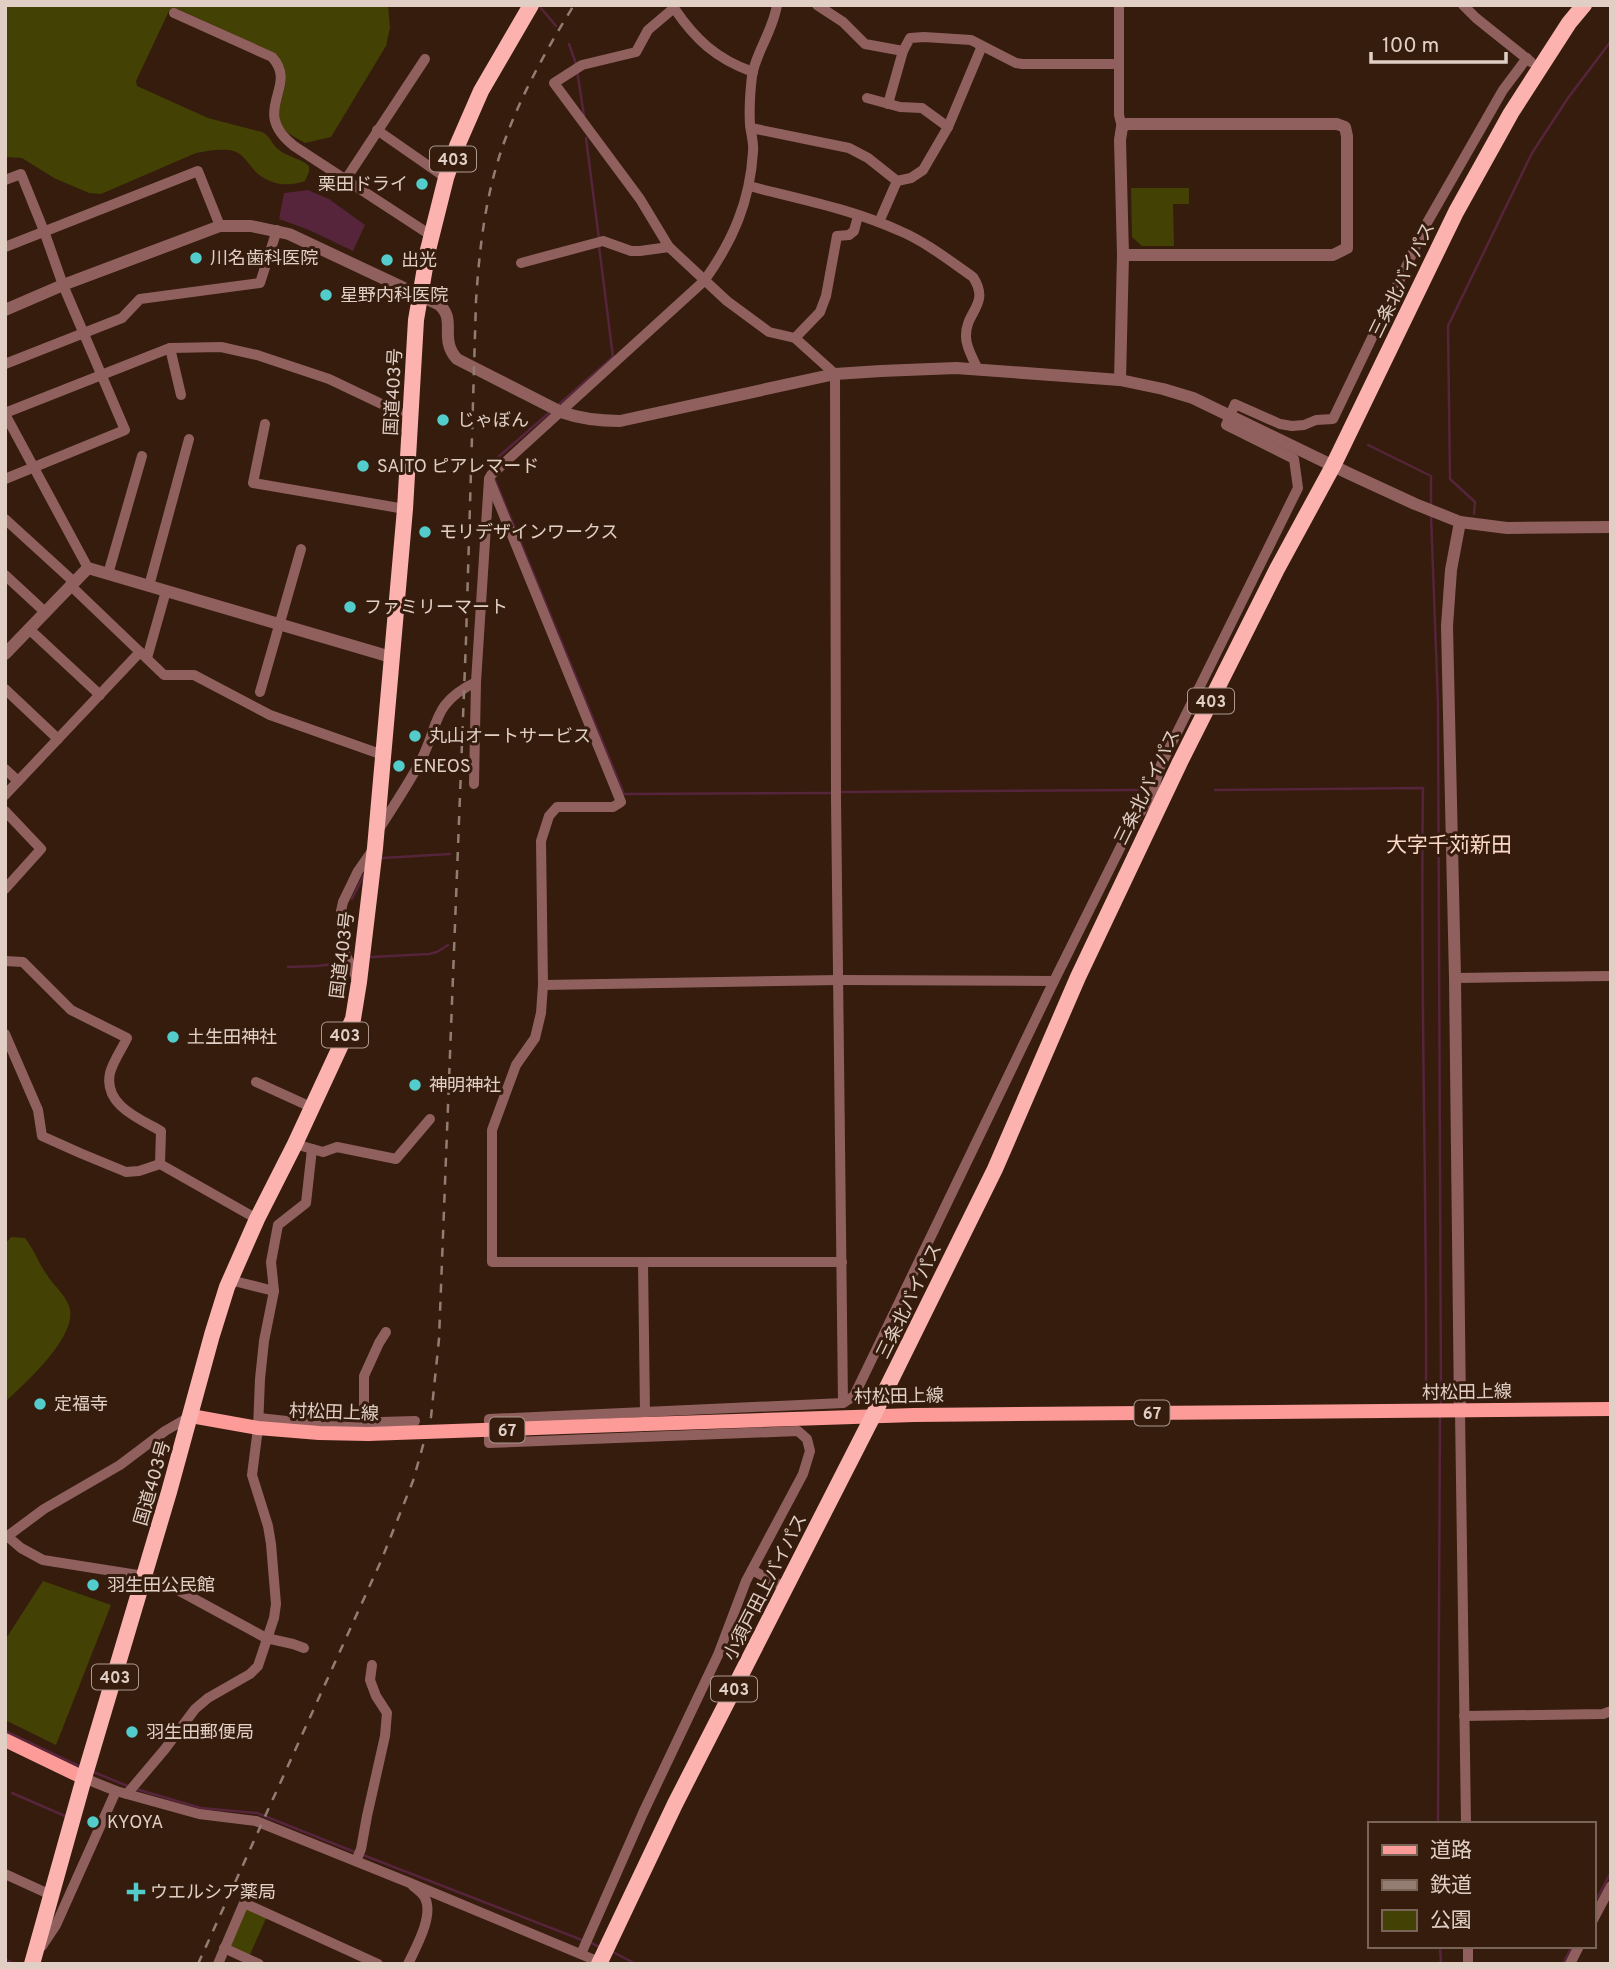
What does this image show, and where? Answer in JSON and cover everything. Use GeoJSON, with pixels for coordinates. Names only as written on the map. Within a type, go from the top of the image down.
{"type":"FeatureCollection","features":[{"type":"Feature","properties":{"kind":"highway","name":"三条北バイパス"},"geometry":{"type":"LineString","coordinates":[[873,1416],[995,1169],[1078,977],[1180,762],[1277,569],[1332,466],[1457,212],[1511,113],[1533,64],[1584,5]]}},
{"type":"Feature","properties":{"kind":"highway","name":"国道403号"},"geometry":{"type":"LineString","coordinates":[[33,1961],[230,1280],[353,1019],[383,755],[405,509],[416,320],[420,296],[446,178],[457,146],[481,92],[526,7]]}},
{"type":"Feature","properties":{"kind":"highway","name":"小須戸田上バイパス"},"geometry":{"type":"LineString","coordinates":[[601,1963],[675,1804],[873,1416]]}},
{"type":"Feature","properties":{"kind":"main road","name":"村松田上線"},"geometry":{"type":"LineString","coordinates":[[191,1416],[319,1433],[645,1419],[1611,1409]]}},
{"type":"Feature","properties":{"kind":"main road"},"geometry":{"type":"LineString","coordinates":[[5,1740],[84,1778]]}},
{"type":"Feature","properties":{"kind":"street"},"geometry":{"type":"LineString","coordinates":[[474,784],[476,682],[489,479],[704,281],[720,260],[734,235],[749,186],[753,149],[749,103],[752,72],[775,20],[777,5]]}},
{"type":"Feature","properties":{"kind":"street"},"geometry":{"type":"LineString","coordinates":[[817,5],[843,22],[865,44],[903,51]]}},
{"type":"Feature","properties":{"kind":"street"},"geometry":{"type":"LineString","coordinates":[[1119,5],[1123,255],[1120,380]]}},
{"type":"Feature","properties":{"kind":"street"},"geometry":{"type":"LineString","coordinates":[[581,1954],[638,1824],[718,1655],[752,1570],[803,1474],[810,1451],[807,1439],[798,1432],[489,1443],[489,1419],[645,1419],[843,1403],[854,1396],[1054,981],[1132,824],[1152,796],[1160,767],[1298,488],[1294,459],[1226,425],[1229,415],[1235,404],[1280,424],[1292,426],[1333,419],[1428,221],[1503,90],[1533,64],[1463,5]]}},
{"type":"Feature","properties":{"kind":"street"},"geometry":{"type":"LineString","coordinates":[[752,72],[734,66],[697,39],[674,8],[648,30],[636,52],[582,65],[554,83],[640,199],[669,247],[727,301],[769,331],[796,338],[835,374],[836,799],[843,1403]]}},
{"type":"Feature","properties":{"kind":"street"},"geometry":{"type":"LineString","coordinates":[[174,13],[272,57],[281,71],[274,105],[275,124],[281,134],[294,146],[432,236]]}},
{"type":"Feature","properties":{"kind":"street"},"geometry":{"type":"LineString","coordinates":[[888,104],[903,51],[910,38],[971,40],[1016,64],[1119,64]]}},
{"type":"Feature","properties":{"kind":"street"},"geometry":{"type":"LineString","coordinates":[[897,181],[911,178],[923,170],[948,127],[982,46]]}},
{"type":"Feature","properties":{"kind":"street"},"geometry":{"type":"LineString","coordinates":[[345,179],[425,59]]}},
{"type":"Feature","properties":{"kind":"street"},"geometry":{"type":"LineString","coordinates":[[867,98],[900,107],[922,108],[948,127]]}},
{"type":"Feature","properties":{"kind":"street"},"geometry":{"type":"LineString","coordinates":[[1122,127],[1127,124],[1337,124],[1345,127],[1348,149],[1347,248],[1333,255],[1123,255]]}},
{"type":"Feature","properties":{"kind":"street"},"geometry":{"type":"LineString","coordinates":[[751,128],[849,148],[868,158],[897,181]]}},
{"type":"Feature","properties":{"kind":"street"},"geometry":{"type":"LineString","coordinates":[[377,130],[446,178]]}},
{"type":"Feature","properties":{"kind":"street"},"geometry":{"type":"LineString","coordinates":[[5,247],[198,171],[220,226]]}},
{"type":"Feature","properties":{"kind":"street"},"geometry":{"type":"LineString","coordinates":[[5,180],[21,174],[63,285],[125,430],[5,479]]}},
{"type":"Feature","properties":{"kind":"street"},"geometry":{"type":"LineString","coordinates":[[879,222],[897,181]]}},
{"type":"Feature","properties":{"kind":"street"},"geometry":{"type":"LineString","coordinates":[[749,186],[879,222],[903,232],[973,277],[981,297],[968,324],[966,337],[978,370]]}},
{"type":"Feature","properties":{"kind":"street"},"geometry":{"type":"LineString","coordinates":[[796,338],[820,312],[826,296],[837,236],[854,232],[858,216]]}},
{"type":"Feature","properties":{"kind":"street"},"geometry":{"type":"LineString","coordinates":[[5,310],[63,285],[220,226],[251,226],[289,234],[445,309],[448,316],[447,341],[450,352],[457,359],[578,418],[620,421],[835,374],[956,368],[1120,380],[1193,398],[1332,466],[1460,522],[1507,528],[1611,527]]}},
{"type":"Feature","properties":{"kind":"street"},"geometry":{"type":"LineString","coordinates":[[5,364],[122,318],[140,299],[260,283],[277,230]]}},
{"type":"Feature","properties":{"kind":"street"},"geometry":{"type":"LineString","coordinates":[[521,263],[603,240],[631,251],[669,247]]}},
{"type":"Feature","properties":{"kind":"street"},"geometry":{"type":"LineString","coordinates":[[391,657],[88,568],[5,414],[170,348],[220,347],[257,355],[329,379],[411,418]]}},
{"type":"Feature","properties":{"kind":"street"},"geometry":{"type":"LineString","coordinates":[[170,348],[181,395]]}},
{"type":"Feature","properties":{"kind":"street"},"geometry":{"type":"LineString","coordinates":[[265,424],[253,483],[405,509]]}},
{"type":"Feature","properties":{"kind":"street"},"geometry":{"type":"LineString","coordinates":[[149,586],[190,439]]}},
{"type":"Feature","properties":{"kind":"street"},"geometry":{"type":"LineString","coordinates":[[108,574],[142,456]]}},
{"type":"Feature","properties":{"kind":"street"},"geometry":{"type":"LineString","coordinates":[[489,479],[621,802],[613,807],[557,807],[549,816],[541,841],[541,1013],[535,1038],[516,1065],[492,1130],[492,1262],[842,1262]]}},
{"type":"Feature","properties":{"kind":"street"},"geometry":{"type":"LineString","coordinates":[[5,519],[164,675],[194,675],[270,715],[383,755]]}},
{"type":"Feature","properties":{"kind":"street"},"geometry":{"type":"LineString","coordinates":[[1460,522],[1451,570],[1447,626],[1455,978],[1454,1411],[1466,1822]]}},
{"type":"Feature","properties":{"kind":"street"},"geometry":{"type":"LineString","coordinates":[[260,692],[301,549]]}},
{"type":"Feature","properties":{"kind":"street"},"geometry":{"type":"LineString","coordinates":[[5,654],[88,568]]}},
{"type":"Feature","properties":{"kind":"street"},"geometry":{"type":"LineString","coordinates":[[5,575],[46,612]]}},
{"type":"Feature","properties":{"kind":"street"},"geometry":{"type":"LineString","coordinates":[[5,795],[100,695],[143,655],[166,591]]}},
{"type":"Feature","properties":{"kind":"street"},"geometry":{"type":"LineString","coordinates":[[29,629],[100,695]]}},
{"type":"Feature","properties":{"kind":"street"},"geometry":{"type":"LineString","coordinates":[[359,982],[345,953],[341,911],[343,902],[421,761],[438,715],[453,696],[476,682]]}},
{"type":"Feature","properties":{"kind":"street"},"geometry":{"type":"LineString","coordinates":[[5,688],[58,739]]}},
{"type":"Feature","properties":{"kind":"street"},"geometry":{"type":"LineString","coordinates":[[5,769],[18,781]]}},
{"type":"Feature","properties":{"kind":"street"},"geometry":{"type":"LineString","coordinates":[[5,811],[41,849],[5,889]]}},
{"type":"Feature","properties":{"kind":"street"},"geometry":{"type":"LineString","coordinates":[[5,961],[23,962],[71,1010],[127,1038],[110,1073],[110,1086],[122,1109],[161,1131],[160,1164]]}},
{"type":"Feature","properties":{"kind":"street"},"geometry":{"type":"LineString","coordinates":[[1455,978],[1611,976]]}},
{"type":"Feature","properties":{"kind":"street"},"geometry":{"type":"LineString","coordinates":[[543,985],[1054,981]]}},
{"type":"Feature","properties":{"kind":"street"},"geometry":{"type":"LineString","coordinates":[[5,1034],[38,1110],[42,1136],[126,1172],[160,1164],[257,1219]]}},
{"type":"Feature","properties":{"kind":"street"},"geometry":{"type":"LineString","coordinates":[[256,1082],[311,1107]]}},
{"type":"Feature","properties":{"kind":"street"},"geometry":{"type":"LineString","coordinates":[[295,1144],[323,1153],[337,1147],[396,1159],[430,1119]]}},
{"type":"Feature","properties":{"kind":"street"},"geometry":{"type":"LineString","coordinates":[[33,1961],[56,1925],[121,1792],[139,1779],[195,1709],[208,1698],[250,1674],[258,1665],[276,1604],[268,1526],[252,1475],[264,1341],[274,1290],[271,1262],[278,1225],[306,1203],[312,1149]]}},
{"type":"Feature","properties":{"kind":"street"},"geometry":{"type":"LineString","coordinates":[[643,1262],[645,1419]]}},
{"type":"Feature","properties":{"kind":"street"},"geometry":{"type":"LineString","coordinates":[[230,1280],[274,1290]]}},
{"type":"Feature","properties":{"kind":"street"},"geometry":{"type":"LineString","coordinates":[[386,1332],[364,1376],[366,1429],[415,1421]]}},
{"type":"Feature","properties":{"kind":"street"},"geometry":{"type":"LineString","coordinates":[[191,1416],[165,1431],[120,1465],[44,1509],[6,1537],[43,1560],[144,1576],[165,1583],[266,1638],[304,1648]]}},
{"type":"Feature","properties":{"kind":"street"},"geometry":{"type":"LineString","coordinates":[[752,1570],[786,1588]]}},
{"type":"Feature","properties":{"kind":"street"},"geometry":{"type":"LineString","coordinates":[[356,1861],[386,1736],[387,1713],[370,1680],[372,1665]]}},
{"type":"Feature","properties":{"kind":"street"},"geometry":{"type":"LineString","coordinates":[[1464,1716],[1603,1714],[1611,1711]]}},
{"type":"Feature","properties":{"kind":"street"},"geometry":{"type":"LineString","coordinates":[[84,1778],[121,1792],[199,1814],[256,1821],[601,1963]]}},
{"type":"Feature","properties":{"kind":"street"},"geometry":{"type":"LineString","coordinates":[[5,1874],[51,1895]]}},
{"type":"Feature","properties":{"kind":"street"},"geometry":{"type":"LineString","coordinates":[[408,1964],[422,1935],[428,1911],[425,1898],[410,1883]]}},
{"type":"Feature","properties":{"kind":"street"},"geometry":{"type":"LineString","coordinates":[[1595,1916],[1611,1886]]}},
{"type":"Feature","properties":{"kind":"street"},"geometry":{"type":"LineString","coordinates":[[218,1964],[244,1903],[379,1964]]}},
{"type":"Feature","properties":{"kind":"street"},"geometry":{"type":"LineString","coordinates":[[224,1948],[259,1964]]}},
{"type":"Feature","properties":{"kind":"street"},"geometry":{"type":"LineString","coordinates":[[1570,1964],[1578,1948]]}},
{"type":"Feature","properties":{"kind":"green space"},"geometry":{"type":"Polygon","coordinates":[[[5,5],[388,5],[390,28],[386,46],[331,137],[305,143],[288,133],[280,123],[280,105],[286,75],[283,64],[275,53],[178,9],[169,11],[136,81],[137,86],[208,118],[262,132],[282,152],[309,166],[309,172],[305,181],[292,184],[275,183],[258,174],[238,153],[215,150],[196,153],[101,194],[89,193],[54,178],[22,158],[5,157],[5,5]]]}},
{"type":"Feature","properties":{"kind":"green space"},"geometry":{"type":"Polygon","coordinates":[[[1131,188],[1189,188],[1189,204],[1173,204],[1174,246],[1142,246],[1132,237],[1131,188]]]}},
{"type":"Feature","properties":{"kind":"green space"},"geometry":{"type":"Polygon","coordinates":[[[11,1237],[25,1238],[47,1275],[67,1301],[70,1317],[59,1344],[49,1358],[5,1402],[5,1244],[11,1237]]]}},
{"type":"Feature","properties":{"kind":"green space"},"geometry":{"type":"Polygon","coordinates":[[[43,1581],[111,1605],[56,1745],[5,1720],[5,1640],[43,1581]]]}},
{"type":"Feature","properties":{"kind":"green space"},"geometry":{"type":"Polygon","coordinates":[[[244,1903],[268,1914],[248,1959],[224,1948],[244,1903]]]}},
{"type":"Feature","properties":{"kind":"shaded area"},"geometry":{"type":"Polygon","coordinates":[[[308,190],[329,199],[365,225],[353,251],[279,219],[284,193],[308,190]]]}},
{"type":"Feature","properties":{"kind":"waterway"},"geometry":{"type":"LineString","coordinates":[[540,7],[556,26]]}},
{"type":"Feature","properties":{"kind":"waterway"},"geometry":{"type":"LineString","coordinates":[[1474,514],[1475,502],[1450,479],[1448,326],[1532,153],[1568,98],[1611,41]]}},
{"type":"Feature","properties":{"kind":"waterway"},"geometry":{"type":"LineString","coordinates":[[569,44],[576,64]]}},
{"type":"Feature","properties":{"kind":"waterway"},"geometry":{"type":"LineString","coordinates":[[577,70],[584,116]]}},
{"type":"Feature","properties":{"kind":"waterway"},"geometry":{"type":"LineString","coordinates":[[586,138],[599,239]]}},
{"type":"Feature","properties":{"kind":"waterway"},"geometry":{"type":"LineString","coordinates":[[557,406],[613,357],[599,246]]}},
{"type":"Feature","properties":{"kind":"waterway"},"geometry":{"type":"LineString","coordinates":[[491,469],[489,465],[550,412]]}},
{"type":"Feature","properties":{"kind":"waterway"},"geometry":{"type":"LineString","coordinates":[[1368,445],[1431,476],[1431,505]]}},
{"type":"Feature","properties":{"kind":"waterway"},"geometry":{"type":"LineString","coordinates":[[493,475],[624,794],[833,793]]}},
{"type":"Feature","properties":{"kind":"waterway"},"geometry":{"type":"LineString","coordinates":[[1431,515],[1438,704],[1441,1404]]}},
{"type":"Feature","properties":{"kind":"waterway"},"geometry":{"type":"LineString","coordinates":[[1215,790],[1423,788],[1426,1390],[1442,1391]]}},
{"type":"Feature","properties":{"kind":"waterway"},"geometry":{"type":"LineString","coordinates":[[839,792],[1143,790]]}},
{"type":"Feature","properties":{"kind":"waterway"},"geometry":{"type":"LineString","coordinates":[[382,858],[450,854]]}},
{"type":"Feature","properties":{"kind":"waterway"},"geometry":{"type":"LineString","coordinates":[[352,899],[365,873]]}},
{"type":"Feature","properties":{"kind":"waterway"},"geometry":{"type":"LineString","coordinates":[[371,957],[429,954],[448,945]]}},
{"type":"Feature","properties":{"kind":"waterway"},"geometry":{"type":"LineString","coordinates":[[288,967],[342,963]]}},
{"type":"Feature","properties":{"kind":"waterway"},"geometry":{"type":"LineString","coordinates":[[1438,1822],[1440,1414]]}},
{"type":"Feature","properties":{"kind":"waterway"},"geometry":{"type":"LineString","coordinates":[[5,1731],[81,1767]]}},
{"type":"Feature","properties":{"kind":"waterway"},"geometry":{"type":"LineString","coordinates":[[91,1771],[130,1787]]}},
{"type":"Feature","properties":{"kind":"waterway"},"geometry":{"type":"LineString","coordinates":[[136,1789],[201,1808],[257,1813],[357,1853]]}},
{"type":"Feature","properties":{"kind":"waterway"},"geometry":{"type":"LineString","coordinates":[[12,1793],[65,1816]]}},
{"type":"Feature","properties":{"kind":"waterway"},"geometry":{"type":"LineString","coordinates":[[363,1855],[582,1940]]}},
{"type":"Feature","properties":{"kind":"waterway"},"geometry":{"type":"LineString","coordinates":[[1595,1902],[1611,1872]]}},
{"type":"Feature","properties":{"kind":"waterway"},"geometry":{"type":"LineString","coordinates":[[589,1942],[602,1948]]}},
{"type":"Feature","properties":{"kind":"waterway"},"geometry":{"type":"LineString","coordinates":[[1440,1948],[1441,1964]]}},
{"type":"Feature","properties":{"kind":"waterway"},"geometry":{"type":"LineString","coordinates":[[1563,1964],[1571,1948]]}},
{"type":"Feature","properties":{"kind":"waterway"},"geometry":{"type":"LineString","coordinates":[[611,1951],[636,1964]]}},
{"type":"Feature","properties":{"kind":"waterway"},"geometry":{"type":"LineString","coordinates":[[5,1959],[15,1964]]}},
{"type":"Feature","properties":{"kind":"railway"},"geometry":{"type":"LineString","coordinates":[[198,1964],[381,1561],[413,1481],[431,1417],[439,1339],[479,266],[489,197],[504,143],[530,82],[574,5]]}},
{"type":"Feature","properties":{"kind":"place","name":"栗田ドライ"},"geometry":{"type":"Point","coordinates":[422,184]}},
{"type":"Feature","properties":{"kind":"place","name":"川名歯科医院"},"geometry":{"type":"Point","coordinates":[196,258]}},
{"type":"Feature","properties":{"kind":"place","name":"出光"},"geometry":{"type":"Point","coordinates":[387,260]}},
{"type":"Feature","properties":{"kind":"place","name":"星野内科医院"},"geometry":{"type":"Point","coordinates":[326,295]}},
{"type":"Feature","properties":{"kind":"place","name":"じゃぼん"},"geometry":{"type":"Point","coordinates":[443,420]}},
{"type":"Feature","properties":{"kind":"place","name":"SAITO ピアレマード"},"geometry":{"type":"Point","coordinates":[363,466]}},
{"type":"Feature","properties":{"kind":"place","name":"モリデザインワークス"},"geometry":{"type":"Point","coordinates":[425,532]}},
{"type":"Feature","properties":{"kind":"place","name":"ファミリーマート"},"geometry":{"type":"Point","coordinates":[350,607]}},
{"type":"Feature","properties":{"kind":"place","name":"丸山オートサービス"},"geometry":{"type":"Point","coordinates":[415,736]}},
{"type":"Feature","properties":{"kind":"place","name":"ENEOS"},"geometry":{"type":"Point","coordinates":[399,766]}},
{"type":"Feature","properties":{"kind":"place","name":"土生田神社"},"geometry":{"type":"Point","coordinates":[173,1037]}},
{"type":"Feature","properties":{"kind":"place","name":"神明神社"},"geometry":{"type":"Point","coordinates":[415,1085]}},
{"type":"Feature","properties":{"kind":"place","name":"定福寺"},"geometry":{"type":"Point","coordinates":[40,1404]}},
{"type":"Feature","properties":{"kind":"place","name":"羽生田公民館"},"geometry":{"type":"Point","coordinates":[93,1585]}},
{"type":"Feature","properties":{"kind":"place","name":"羽生田郵便局"},"geometry":{"type":"Point","coordinates":[132,1732]}},
{"type":"Feature","properties":{"kind":"place","name":"KYOYA"},"geometry":{"type":"Point","coordinates":[93,1822]}},
{"type":"Feature","properties":{"kind":"place","name":"ウエルシア薬局"},"geometry":{"type":"Point","coordinates":[136,1892]}},
{"type":"Feature","properties":{"kind":"district","name":"大字千苅新田"},"geometry":{"type":"Point","coordinates":[1449,845]}}]}
